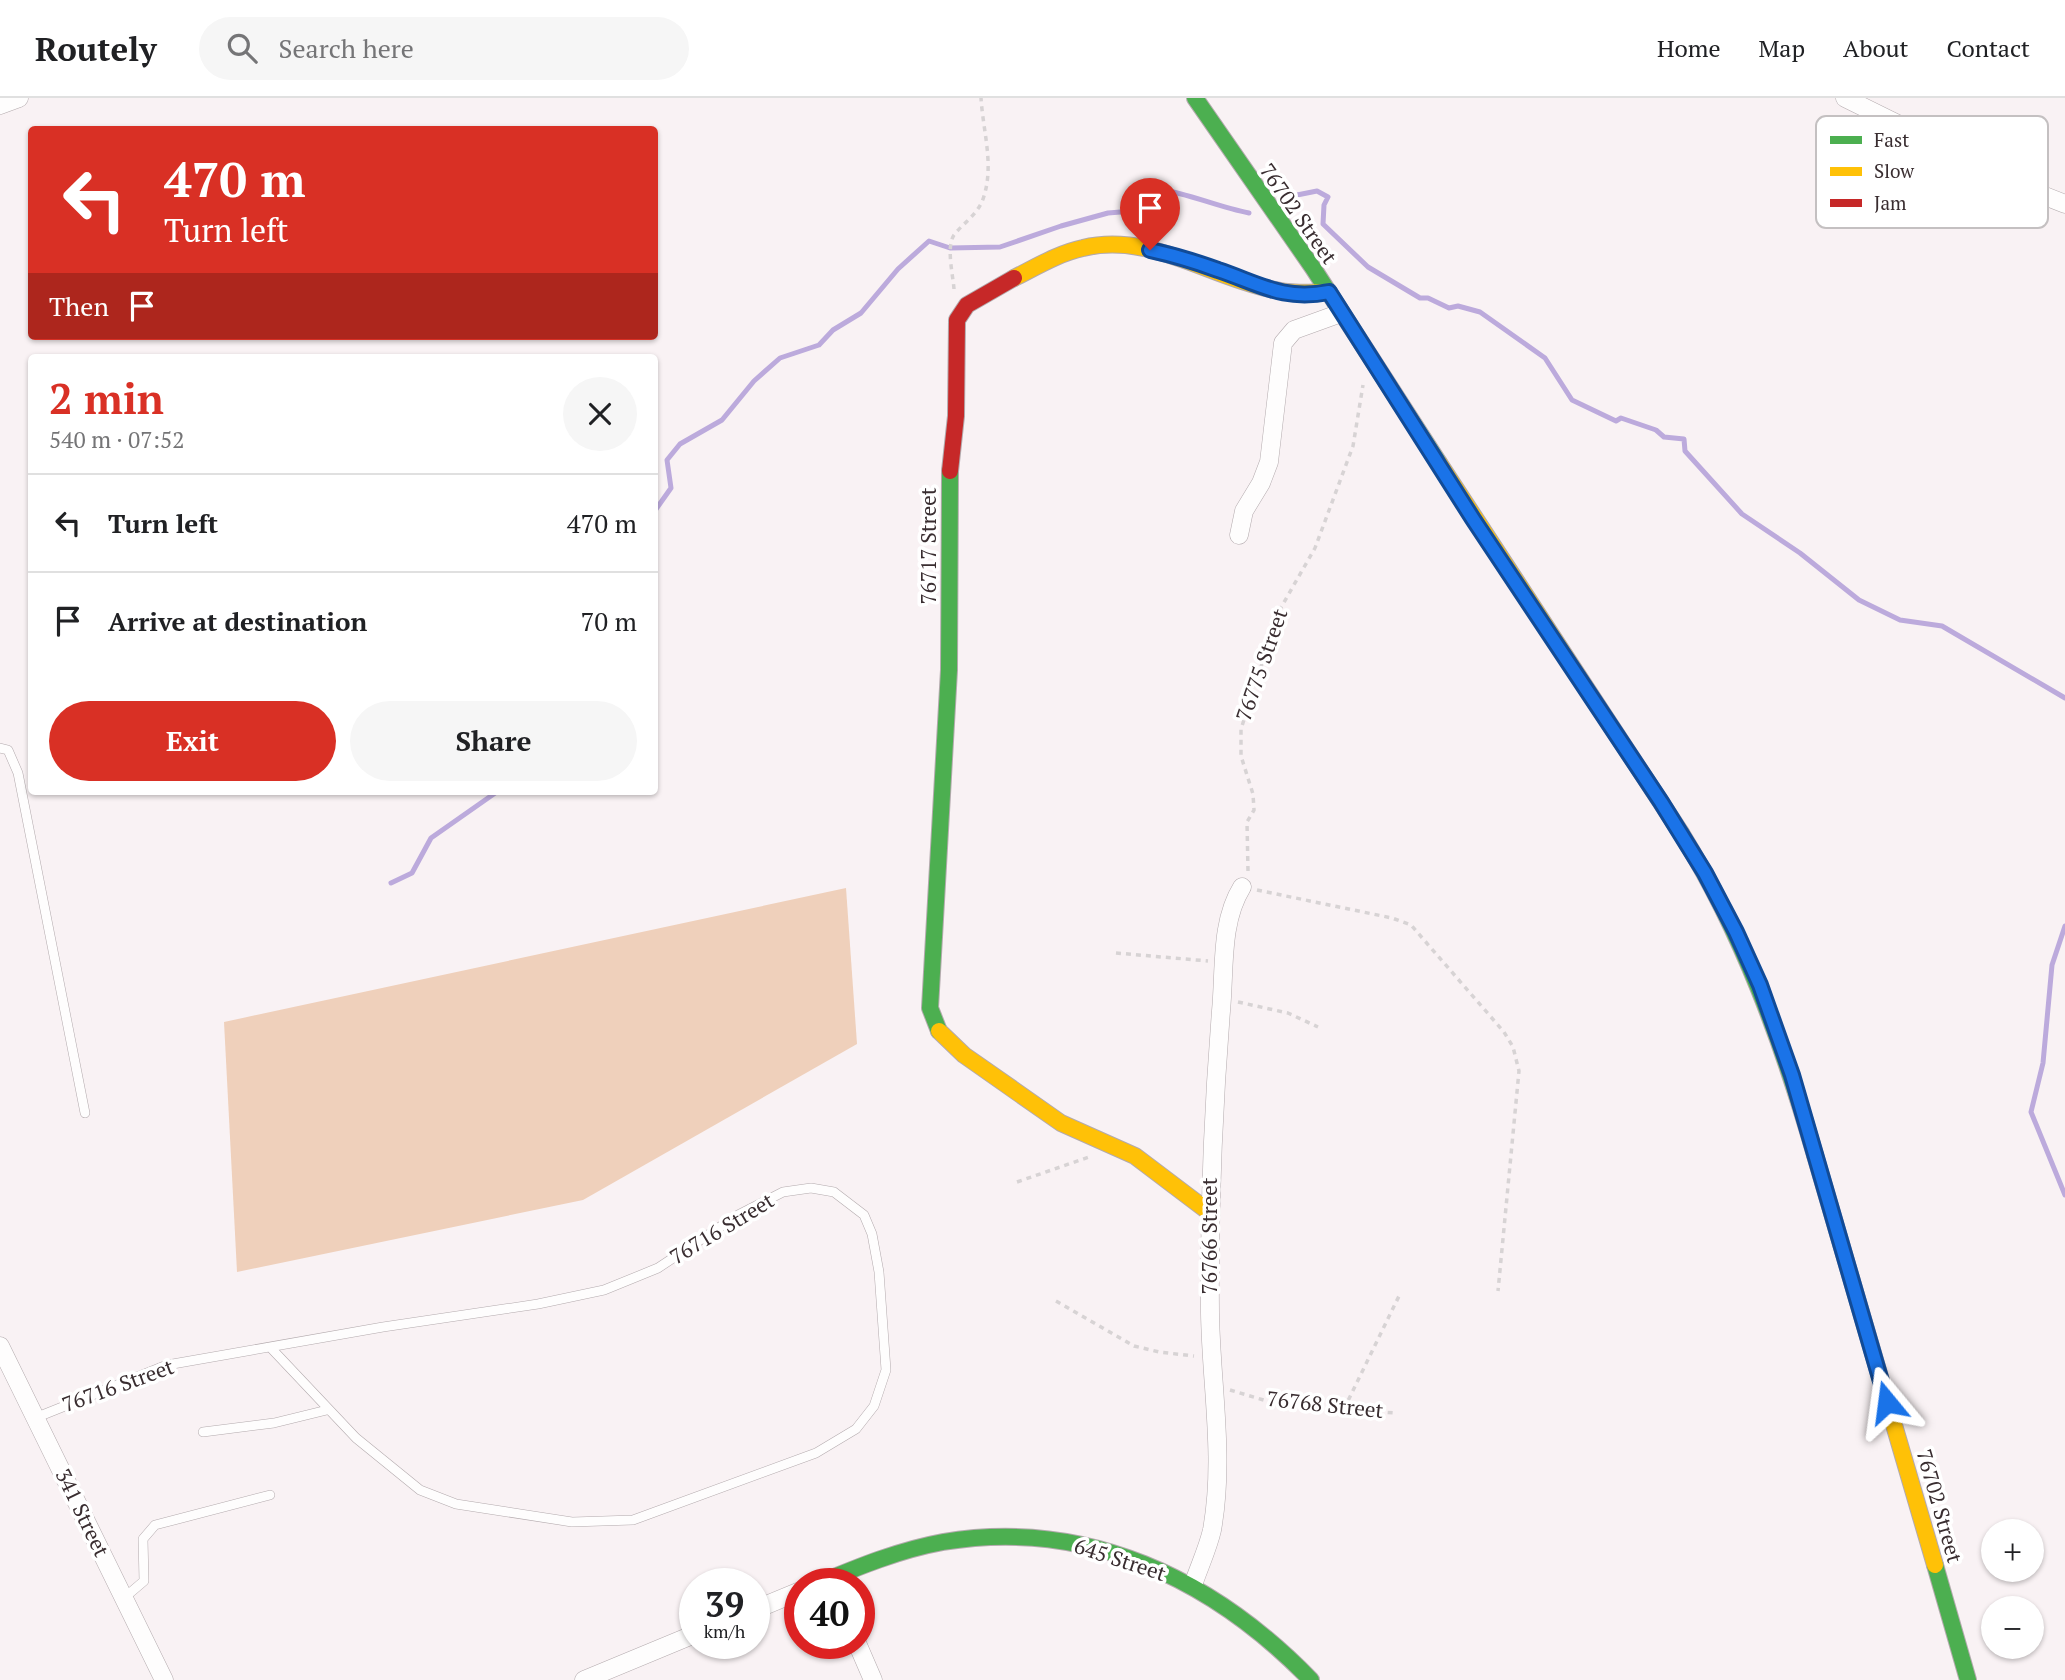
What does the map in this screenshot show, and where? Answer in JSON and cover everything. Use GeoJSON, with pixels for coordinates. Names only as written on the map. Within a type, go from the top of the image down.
{"type":"FeatureCollection","features":[{"type":"Feature","properties":{"kind":"street"},"geometry":{"type":"LineString","coordinates":[[0,105],[19,98]]}},
{"type":"Feature","properties":{"kind":"street","name":"76702 Street"},"geometry":{"type":"LineString","coordinates":[[1195,98],[1250,183],[1329,292],[1473,519],[1661,802],[1705,873],[1741,942],[1760,985],[1792,1075],[1968,1680]]}},
{"type":"Feature","properties":{"kind":"street"},"geometry":{"type":"LineString","coordinates":[[1845,98],[1882,116]]}},
{"type":"Feature","properties":{"kind":"street"},"geometry":{"type":"LineString","coordinates":[[2048,197],[2065,204]]}},
{"type":"Feature","properties":{"kind":"street"},"geometry":{"type":"LineString","coordinates":[[956,323],[967,302],[989,290],[1083,247],[1101,245],[1131,246],[1168,254],[1280,294],[1307,296],[1329,292]]}},
{"type":"Feature","properties":{"kind":"street"},"geometry":{"type":"LineString","coordinates":[[1238,535],[1244,511],[1261,483],[1269,462],[1283,343],[1294,330],[1341,313]]}},
{"type":"Feature","properties":{"kind":"street","name":"76717 Street"},"geometry":{"type":"LineString","coordinates":[[956,323],[957,379],[950,477],[951,578],[946,750],[930,1007],[936,1026],[945,1040],[1061,1123],[1118,1148]]}},
{"type":"Feature","properties":{"kind":"street","name":"76766 Street"},"geometry":{"type":"LineString","coordinates":[[1193,1585],[1212,1531],[1217,1480],[1215,1385],[1210,1357],[1209,1212],[1224,962],[1229,915],[1242,887]]}},
{"type":"Feature","properties":{"kind":"street"},"geometry":{"type":"LineString","coordinates":[[1118,1148],[1157,1171],[1209,1212]]}},
{"type":"Feature","properties":{"kind":"street","name":"341 Street"},"geometry":{"type":"LineString","coordinates":[[0,1346],[164,1680]]}},
{"type":"Feature","properties":{"kind":"street","name":"645 Street"},"geometry":{"type":"LineString","coordinates":[[862,1568],[913,1549],[960,1540],[1023,1538],[1072,1543],[1111,1552],[1193,1585],[1261,1630],[1311,1680]]}},
{"type":"Feature","properties":{"kind":"street"},"geometry":{"type":"LineString","coordinates":[[584,1680],[679,1641]]}},
{"type":"Feature","properties":{"kind":"street"},"geometry":{"type":"LineString","coordinates":[[864,1659],[873,1680]]}},
{"type":"Feature","properties":{"kind":"lane"},"geometry":{"type":"LineString","coordinates":[[0,748],[8,750],[18,773],[85,1113]]}},
{"type":"Feature","properties":{"kind":"lane","name":"76716 Street"},"geometry":{"type":"LineString","coordinates":[[35,1418],[167,1365],[270,1347],[604,1290],[658,1268],[738,1215],[783,1192],[811,1188],[834,1192],[864,1215],[872,1234],[879,1272],[886,1370],[874,1406],[856,1429],[816,1453],[766,1474],[633,1520],[572,1522],[456,1504],[420,1490],[327,1410],[270,1347]]}},
{"type":"Feature","properties":{"kind":"lane"},"geometry":{"type":"LineString","coordinates":[[203,1432],[274,1423],[327,1410]]}},
{"type":"Feature","properties":{"kind":"lane"},"geometry":{"type":"LineString","coordinates":[[124,1598],[144,1581],[143,1539],[155,1525],[270,1495]]}},
{"type":"Feature","properties":{"kind":"path"},"geometry":{"type":"LineString","coordinates":[[956,323],[950,248],[954,235],[964,227],[984,199],[989,170],[981,98]]}},
{"type":"Feature","properties":{"kind":"path","name":"76775 Street"},"geometry":{"type":"LineString","coordinates":[[1242,887],[1250,858],[1247,822],[1254,810],[1253,794],[1241,756],[1241,729],[1279,611],[1315,548],[1349,459],[1361,411],[1364,379]]}},
{"type":"Feature","properties":{"kind":"path"},"geometry":{"type":"LineString","coordinates":[[1242,887],[1392,918],[1411,926],[1504,1032],[1513,1047],[1519,1071],[1498,1291]]}},
{"type":"Feature","properties":{"kind":"path"},"geometry":{"type":"LineString","coordinates":[[1116,953],[1224,962]]}},
{"type":"Feature","properties":{"kind":"path"},"geometry":{"type":"LineString","coordinates":[[1222,999],[1288,1013],[1318,1027]]}},
{"type":"Feature","properties":{"kind":"path"},"geometry":{"type":"LineString","coordinates":[[1017,1182],[1118,1148]]}},
{"type":"Feature","properties":{"kind":"path"},"geometry":{"type":"LineString","coordinates":[[1344,1409],[1400,1294]]}},
{"type":"Feature","properties":{"kind":"path"},"geometry":{"type":"LineString","coordinates":[[1056,1301],[1134,1346],[1159,1352],[1210,1357]]}},
{"type":"Feature","properties":{"kind":"path","name":"76768 Street"},"geometry":{"type":"LineString","coordinates":[[1215,1385],[1277,1404],[1395,1413]]}},
{"type":"Feature","properties":{"kind":"shaded area"},"geometry":{"type":"Polygon","coordinates":[[[846,888],[857,1044],[583,1200],[237,1272],[224,1022],[846,888]]]}},
{"type":"Feature","properties":{"kind":"waterway"},"geometry":{"type":"LineString","coordinates":[[658,506],[671,488],[667,460],[680,444],[722,420],[754,381],[780,358],[819,345],[833,330],[861,313],[898,269],[929,241],[950,248],[1000,247],[1108,213],[1133,211],[1159,189],[1249,213]]}},
{"type":"Feature","properties":{"kind":"waterway"},"geometry":{"type":"LineString","coordinates":[[1282,198],[1317,191],[1328,197],[1324,205],[1323,224],[1368,267],[1420,298],[1428,298],[1449,308],[1458,306],[1480,312],[1545,358],[1572,400],[1616,421],[1621,418],[1656,430],[1664,437],[1684,439],[1685,451],[1742,514],[1800,553],[1859,600],[1900,620],[1942,626],[2065,698]]}},
{"type":"Feature","properties":{"kind":"waterway"},"geometry":{"type":"LineString","coordinates":[[391,883],[412,873],[431,838],[492,795]]}},
{"type":"Feature","properties":{"kind":"waterway"},"geometry":{"type":"LineString","coordinates":[[2065,926],[2052,965],[2043,1063],[2031,1112],[2065,1195]]}},
{"type":"Feature","properties":{"kind":"traffic: fast"},"geometry":{"type":"LineString","coordinates":[[1195,98],[1313,268],[1439,463]]}},
{"type":"Feature","properties":{"kind":"traffic: fast"},"geometry":{"type":"LineString","coordinates":[[939,1031],[930,1008],[949,670],[950,471]]}},
{"type":"Feature","properties":{"kind":"traffic: fast"},"geometry":{"type":"LineString","coordinates":[[1681,833],[1723,910],[1759,989],[1789,1071],[1815,1155]]}},
{"type":"Feature","properties":{"kind":"traffic: fast"},"geometry":{"type":"LineString","coordinates":[[856,1568],[927,1545],[996,1537],[1047,1539],[1097,1548],[1144,1564],[1189,1586],[1232,1612],[1273,1644],[1311,1680]]}},
{"type":"Feature","properties":{"kind":"traffic: fast"},"geometry":{"type":"LineString","coordinates":[[1935,1565],[1968,1680]]}},
{"type":"Feature","properties":{"kind":"traffic: slow"},"geometry":{"type":"LineString","coordinates":[[1014,278],[1065,253],[1083,248],[1131,246],[1178,258],[1277,291],[1329,292]]}},
{"type":"Feature","properties":{"kind":"traffic: slow"},"geometry":{"type":"LineString","coordinates":[[1439,463],[1681,833]]}},
{"type":"Feature","properties":{"kind":"traffic: slow"},"geometry":{"type":"LineString","coordinates":[[939,1031],[964,1055],[1061,1123],[1135,1156],[1209,1212]]}},
{"type":"Feature","properties":{"kind":"traffic: slow"},"geometry":{"type":"LineString","coordinates":[[1815,1155],[1935,1565]]}},
{"type":"Feature","properties":{"kind":"traffic: jam"},"geometry":{"type":"LineString","coordinates":[[950,471],[956,416],[957,320],[967,305],[1014,278]]}},
{"type":"Feature","properties":{"kind":"route"},"geometry":{"type":"LineString","coordinates":[[1150,250],[1219,270],[1280,294],[1307,296],[1329,292],[1473,519],[1661,802],[1705,873],[1760,985],[1792,1075],[1887,1402]]}}]}
